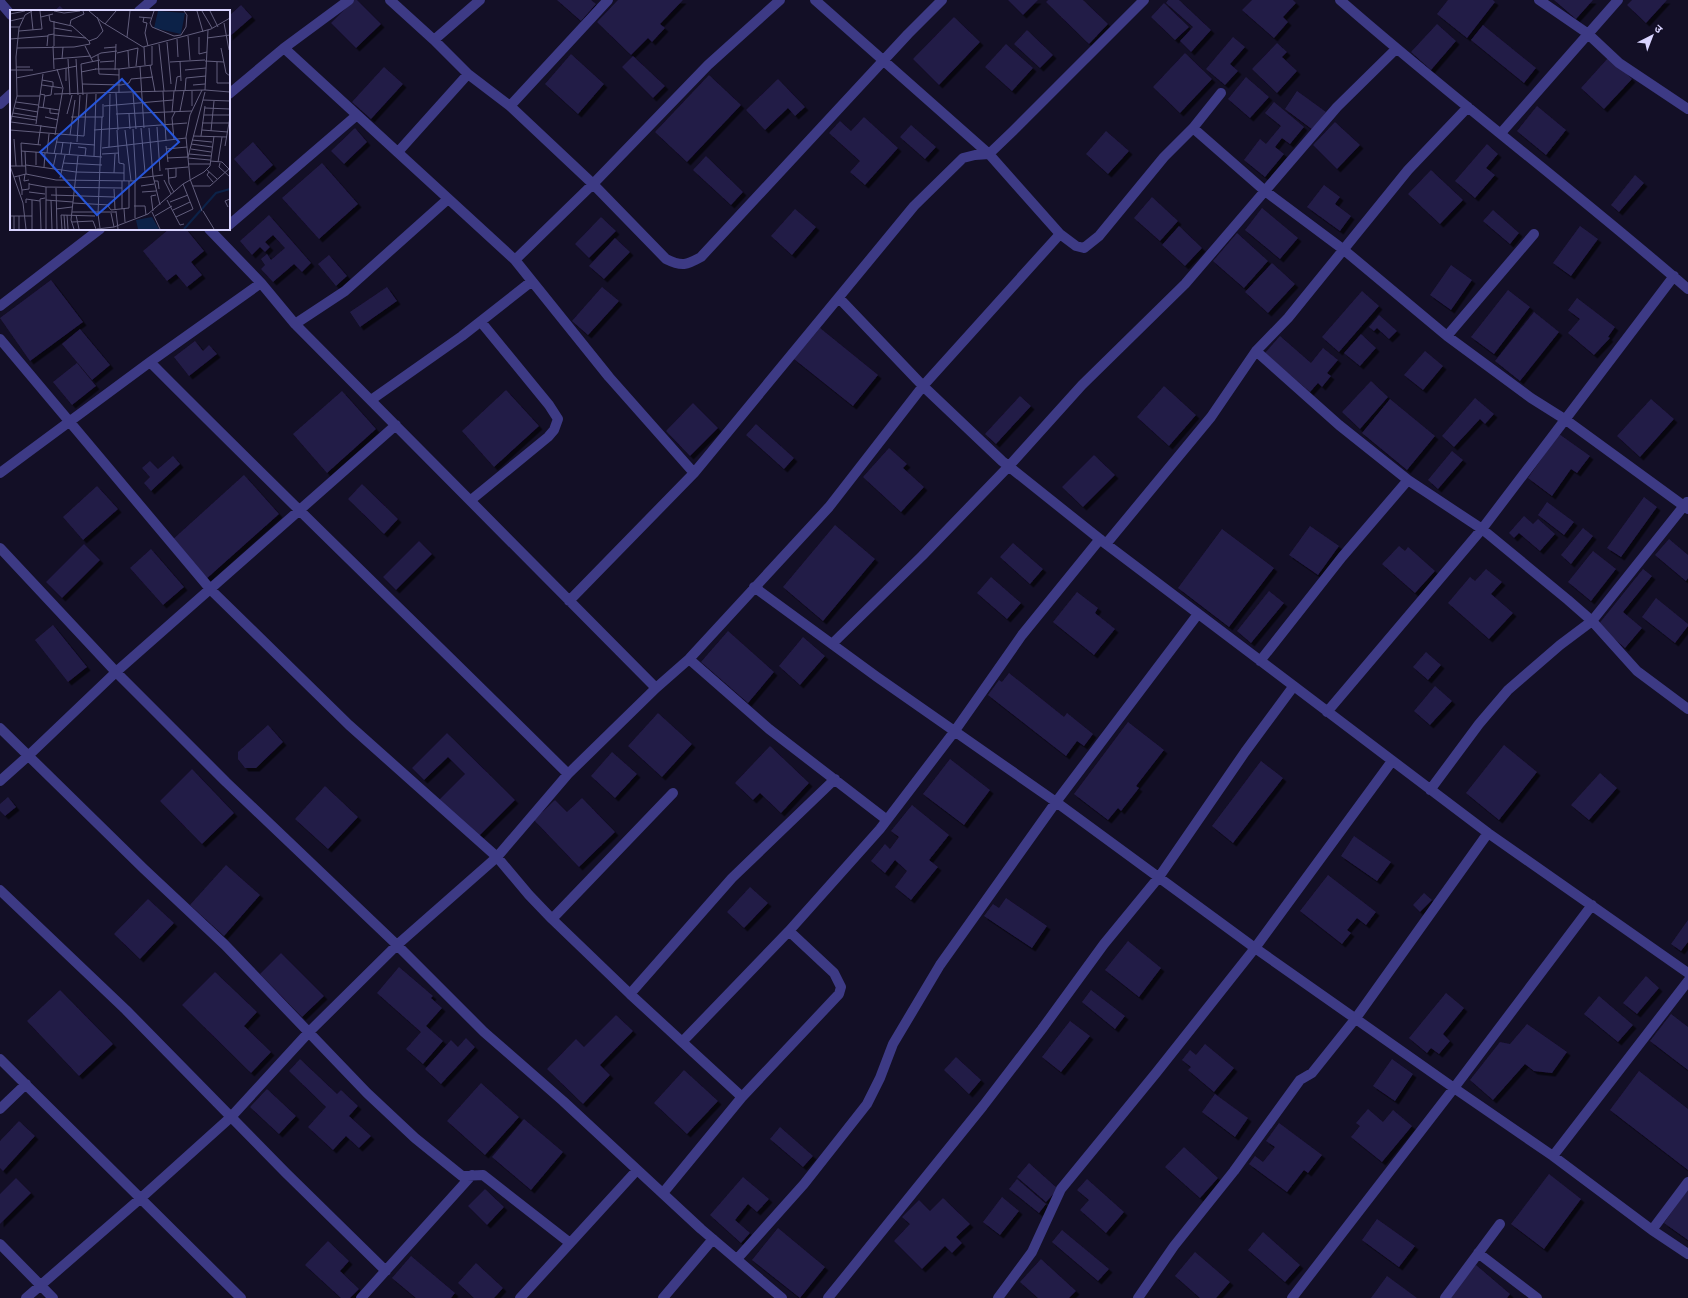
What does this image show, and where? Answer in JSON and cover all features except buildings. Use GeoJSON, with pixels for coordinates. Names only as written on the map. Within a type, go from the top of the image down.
{"type":"FeatureCollection","features":[{"type":"Feature","properties":{"kind":"street"},"geometry":{"type":"LineString","coordinates":[[140,10],[152,0]]}},
{"type":"Feature","properties":{"kind":"street"},"geometry":{"type":"LineString","coordinates":[[230,93],[284,48],[349,0]]}},
{"type":"Feature","properties":{"kind":"street"},"geometry":{"type":"LineString","coordinates":[[390,0],[434,40],[468,74],[510,106],[593,184],[666,259],[675,264],[688,265],[701,257],[884,62],[908,34],[942,0]]}},
{"type":"Feature","properties":{"kind":"street"},"geometry":{"type":"LineString","coordinates":[[434,40],[480,0]]}},
{"type":"Feature","properties":{"kind":"street"},"geometry":{"type":"LineString","coordinates":[[510,106],[608,0]]}},
{"type":"Feature","properties":{"kind":"street"},"geometry":{"type":"LineString","coordinates":[[515,260],[593,184],[708,65],[780,0]]}},
{"type":"Feature","properties":{"kind":"street"},"geometry":{"type":"LineString","coordinates":[[814,0],[989,154],[1060,234],[1076,246],[1084,248],[1099,236],[1164,157],[1193,128],[1221,93]]}},
{"type":"Feature","properties":{"kind":"street"},"geometry":{"type":"LineString","coordinates":[[569,601],[694,473],[914,206],[952,167],[963,158],[989,154],[1144,0]]}},
{"type":"Feature","properties":{"kind":"street"},"geometry":{"type":"LineString","coordinates":[[1340,0],[1396,49],[1582,199],[1688,289]]}},
{"type":"Feature","properties":{"kind":"street"},"geometry":{"type":"LineString","coordinates":[[1539,0],[1587,33],[1619,63],[1688,109]]}},
{"type":"Feature","properties":{"kind":"street"},"geometry":{"type":"LineString","coordinates":[[1501,133],[1587,33],[1618,0]]}},
{"type":"Feature","properties":{"kind":"street"},"geometry":{"type":"LineString","coordinates":[[0,2],[10,14]]}},
{"type":"Feature","properties":{"kind":"street"},"geometry":{"type":"LineString","coordinates":[[284,48],[515,260],[608,377],[694,473]]}},
{"type":"Feature","properties":{"kind":"street"},"geometry":{"type":"LineString","coordinates":[[832,644],[922,556],[1009,466],[1082,385],[1185,284],[1337,107],[1396,49]]}},
{"type":"Feature","properties":{"kind":"street"},"geometry":{"type":"LineString","coordinates":[[398,152],[468,74]]}},
{"type":"Feature","properties":{"kind":"street"},"geometry":{"type":"LineString","coordinates":[[0,104],[10,95]]}},
{"type":"Feature","properties":{"kind":"street"},"geometry":{"type":"LineString","coordinates":[[683,1041],[789,930],[887,820],[954,732],[1022,635],[1211,417],[1256,351],[1288,318],[1408,170],[1468,107]]}},
{"type":"Feature","properties":{"kind":"street"},"geometry":{"type":"LineString","coordinates":[[230,224],[358,115]]}},
{"type":"Feature","properties":{"kind":"street"},"geometry":{"type":"LineString","coordinates":[[1193,128],[1265,191],[1344,250],[1447,336],[1531,398],[1566,420],[1687,505],[1592,621],[1549,654],[1508,690],[1479,724],[1430,790]]}},
{"type":"Feature","properties":{"kind":"street"},"geometry":{"type":"LineString","coordinates":[[295,324],[345,291],[448,199]]}},
{"type":"Feature","properties":{"kind":"street"},"geometry":{"type":"LineString","coordinates":[[0,306],[99,230]]}},
{"type":"Feature","properties":{"kind":"street"},"geometry":{"type":"LineString","coordinates":[[212,232],[261,283],[295,324],[656,688]]}},
{"type":"Feature","properties":{"kind":"street"},"geometry":{"type":"LineString","coordinates":[[26,1298],[142,1198],[231,1117],[309,1032],[397,946],[497,857],[568,774],[656,688],[689,659],[829,507],[923,386],[1060,234]]}},
{"type":"Feature","properties":{"kind":"street"},"geometry":{"type":"LineString","coordinates":[[1447,336],[1534,234]]}},
{"type":"Feature","properties":{"kind":"street"},"geometry":{"type":"LineString","coordinates":[[1327,712],[1482,529],[1674,276]]}},
{"type":"Feature","properties":{"kind":"street"},"geometry":{"type":"LineString","coordinates":[[371,400],[481,322],[532,281]]}},
{"type":"Feature","properties":{"kind":"street"},"geometry":{"type":"LineString","coordinates":[[0,473],[150,362],[261,283]]}},
{"type":"Feature","properties":{"kind":"street"},"geometry":{"type":"LineString","coordinates":[[839,298],[923,386],[1009,466],[1103,541],[1293,687],[1488,833],[1688,972]]}},
{"type":"Feature","properties":{"kind":"street"},"geometry":{"type":"LineString","coordinates":[[471,500],[548,437],[554,430],[558,419],[549,405],[481,322]]}},
{"type":"Feature","properties":{"kind":"street"},"geometry":{"type":"LineString","coordinates":[[0,338],[210,590],[349,725],[497,857],[552,919],[630,994],[683,1041],[742,1097]]}},
{"type":"Feature","properties":{"kind":"street"},"geometry":{"type":"LineString","coordinates":[[1256,351],[1339,425],[1408,480],[1482,529],[1592,621],[1637,671],[1688,709]]}},
{"type":"Feature","properties":{"kind":"street"},"geometry":{"type":"LineString","coordinates":[[150,362],[299,512],[427,634],[568,774]]}},
{"type":"Feature","properties":{"kind":"street"},"geometry":{"type":"LineString","coordinates":[[0,780],[28,756],[116,672],[396,425]]}},
{"type":"Feature","properties":{"kind":"street"},"geometry":{"type":"LineString","coordinates":[[1260,661],[1342,557],[1408,480]]}},
{"type":"Feature","properties":{"kind":"street"},"geometry":{"type":"LineString","coordinates":[[0,548],[116,672],[226,782],[397,946],[484,1032],[563,1101],[713,1239],[782,1298]]}},
{"type":"Feature","properties":{"kind":"street"},"geometry":{"type":"LineString","coordinates":[[754,587],[954,732],[1056,802],[1255,948],[1553,1156],[1652,1230],[1688,1254]]}},
{"type":"Feature","properties":{"kind":"street"},"geometry":{"type":"LineString","coordinates":[[737,1259],[804,1184],[867,1104],[880,1078],[893,1044],[926,988],[950,952],[1056,802],[1198,614]]}},
{"type":"Feature","properties":{"kind":"street"},"geometry":{"type":"LineString","coordinates":[[689,659],[769,729],[887,820]]}},
{"type":"Feature","properties":{"kind":"street"},"geometry":{"type":"LineString","coordinates":[[828,1298],[983,1106],[1104,944],[1159,877],[1245,752],[1293,687]]}},
{"type":"Feature","properties":{"kind":"street"},"geometry":{"type":"LineString","coordinates":[[0,728],[144,869],[225,945],[367,1093],[416,1138],[462,1176],[484,1174],[570,1244]]}},
{"type":"Feature","properties":{"kind":"street"},"geometry":{"type":"LineString","coordinates":[[998,1298],[1032,1252],[1060,1189],[1161,1067],[1255,948],[1392,761]]}},
{"type":"Feature","properties":{"kind":"street"},"geometry":{"type":"LineString","coordinates":[[630,994],[732,878],[835,779]]}},
{"type":"Feature","properties":{"kind":"street"},"geometry":{"type":"LineString","coordinates":[[552,919],[673,793]]}},
{"type":"Feature","properties":{"kind":"street"},"geometry":{"type":"LineString","coordinates":[[1138,1298],[1174,1246],[1234,1171],[1300,1080],[1312,1073],[1356,1018],[1488,833]]}},
{"type":"Feature","properties":{"kind":"street"},"geometry":{"type":"LineString","coordinates":[[0,890],[126,1010],[386,1271]]}},
{"type":"Feature","properties":{"kind":"street"},"geometry":{"type":"LineString","coordinates":[[1292,1298],[1454,1088],[1592,905]]}},
{"type":"Feature","properties":{"kind":"street"},"geometry":{"type":"LineString","coordinates":[[663,1194],[742,1097],[839,994],[841,987],[834,973],[789,930]]}},
{"type":"Feature","properties":{"kind":"street"},"geometry":{"type":"LineString","coordinates":[[1553,1156],[1688,981]]}},
{"type":"Feature","properties":{"kind":"street"},"geometry":{"type":"LineString","coordinates":[[0,1059],[142,1198],[241,1298]]}},
{"type":"Feature","properties":{"kind":"street"},"geometry":{"type":"LineString","coordinates":[[0,1109],[26,1084]]}},
{"type":"Feature","properties":{"kind":"street"},"geometry":{"type":"LineString","coordinates":[[520,1298],[637,1170]]}},
{"type":"Feature","properties":{"kind":"street"},"geometry":{"type":"LineString","coordinates":[[361,1298],[472,1176]]}},
{"type":"Feature","properties":{"kind":"street"},"geometry":{"type":"LineString","coordinates":[[1652,1230],[1688,1182]]}},
{"type":"Feature","properties":{"kind":"street"},"geometry":{"type":"LineString","coordinates":[[1445,1298],[1500,1224]]}},
{"type":"Feature","properties":{"kind":"street"},"geometry":{"type":"LineString","coordinates":[[663,1298],[713,1239]]}},
{"type":"Feature","properties":{"kind":"street"},"geometry":{"type":"LineString","coordinates":[[0,1244],[53,1298]]}},
{"type":"Feature","properties":{"kind":"street"},"geometry":{"type":"LineString","coordinates":[[1478,1254],[1537,1298]]}}]}
